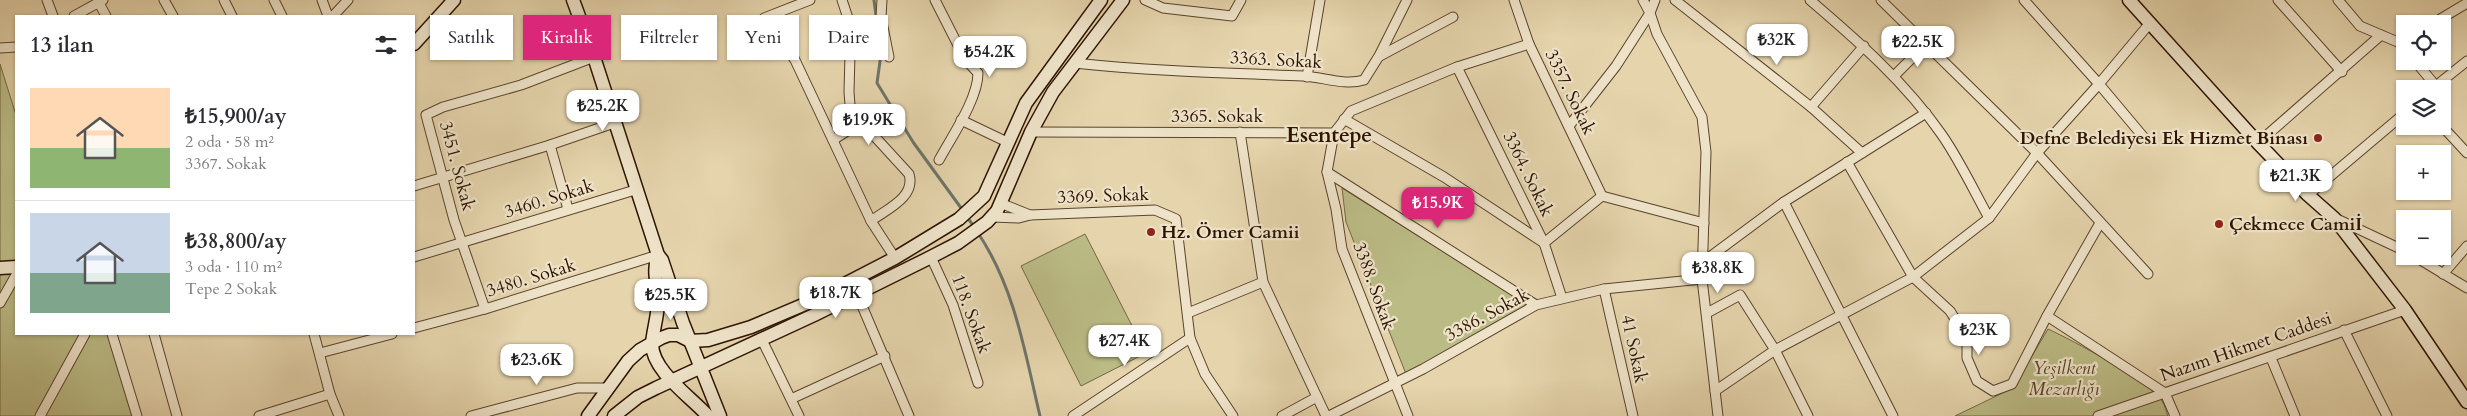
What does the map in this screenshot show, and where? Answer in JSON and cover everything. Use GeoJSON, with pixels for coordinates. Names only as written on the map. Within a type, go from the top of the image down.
{"type":"FeatureCollection","features":[{"type":"Feature","properties":{"kind":"main road"},"geometry":{"type":"LineString","coordinates":[[415,43],[454,0]]}},
{"type":"Feature","properties":{"kind":"main road"},"geometry":{"type":"LineString","coordinates":[[573,0],[579,15]]}},
{"type":"Feature","properties":{"kind":"main road"},"geometry":{"type":"LineString","coordinates":[[588,416],[628,361],[652,342],[670,335],[690,341],[718,338],[751,327],[810,302],[896,258],[947,228],[976,205],[984,196],[1026,103],[1101,0]]}},
{"type":"Feature","properties":{"kind":"main road"},"geometry":{"type":"LineString","coordinates":[[614,416],[638,397],[672,379],[681,377],[700,365],[857,294],[958,243],[990,219],[1000,203],[1052,92],[1123,0]]}},
{"type":"Feature","properties":{"kind":"main road"},"geometry":{"type":"LineString","coordinates":[[2128,0],[2258,143],[2308,195],[2334,218],[2405,310],[2467,402]]}},
{"type":"Feature","properties":{"kind":"main road"},"geometry":{"type":"LineString","coordinates":[[595,60],[658,255],[665,267],[690,341],[720,416]]}},
{"type":"Feature","properties":{"kind":"main road"},"geometry":{"type":"LineString","coordinates":[[658,255],[654,269],[657,310],[652,342],[653,355],[672,379],[708,416]]}},
{"type":"Feature","properties":{"kind":"main road"},"geometry":{"type":"LineString","coordinates":[[0,268],[15,267]]}},
{"type":"Feature","properties":{"kind":"street"},"geometry":{"type":"LineString","coordinates":[[47,0],[53,15]]}},
{"type":"Feature","properties":{"kind":"street"},"geometry":{"type":"LineString","coordinates":[[164,0],[172,15]]}},
{"type":"Feature","properties":{"kind":"street"},"geometry":{"type":"LineString","coordinates":[[224,0],[232,15]]}},
{"type":"Feature","properties":{"kind":"street"},"geometry":{"type":"LineString","coordinates":[[274,0],[282,15]]}},
{"type":"Feature","properties":{"kind":"street"},"geometry":{"type":"LineString","coordinates":[[322,0],[328,15]]}},
{"type":"Feature","properties":{"kind":"street"},"geometry":{"type":"LineString","coordinates":[[334,15],[348,0]]}},
{"type":"Feature","properties":{"kind":"street"},"geometry":{"type":"LineString","coordinates":[[810,0],[764,18],[795,60],[871,221],[896,258]]}},
{"type":"Feature","properties":{"kind":"street"},"geometry":{"type":"LineString","coordinates":[[842,0],[855,39],[850,54],[850,105],[861,122],[910,174],[912,181],[911,187],[904,197],[871,221]]}},
{"type":"Feature","properties":{"kind":"street"},"geometry":{"type":"LineString","coordinates":[[882,0],[881,17],[889,57]]}},
{"type":"Feature","properties":{"kind":"street"},"geometry":{"type":"LineString","coordinates":[[935,0],[965,58],[978,74],[978,83],[961,120],[939,160]]}},
{"type":"Feature","properties":{"kind":"street"},"geometry":{"type":"LineString","coordinates":[[1145,0],[1162,8],[1232,16],[1241,0]]}},
{"type":"Feature","properties":{"kind":"street"},"geometry":{"type":"LineString","coordinates":[[1306,76],[1320,0]]}},
{"type":"Feature","properties":{"kind":"street"},"geometry":{"type":"LineString","coordinates":[[1380,56],[1406,0]]}},
{"type":"Feature","properties":{"kind":"street","name":"3357. Sokak"},"geometry":{"type":"LineString","coordinates":[[1514,0],[1529,44],[1602,196]]}},
{"type":"Feature","properties":{"kind":"street"},"geometry":{"type":"LineString","coordinates":[[1643,0],[1650,13],[1657,34],[1702,117],[1706,152],[1702,279],[1718,416]]}},
{"type":"Feature","properties":{"kind":"street"},"geometry":{"type":"LineString","coordinates":[[1568,126],[1616,66],[1650,13],[1655,0]]}},
{"type":"Feature","properties":{"kind":"street"},"geometry":{"type":"LineString","coordinates":[[1675,0],[1811,108],[1862,153]]}},
{"type":"Feature","properties":{"kind":"street"},"geometry":{"type":"LineString","coordinates":[[1810,0],[1864,46],[1894,76],[1926,113],[1943,136],[1989,218]]}},
{"type":"Feature","properties":{"kind":"street"},"geometry":{"type":"LineString","coordinates":[[1881,0],[2037,153],[2148,274]]}},
{"type":"Feature","properties":{"kind":"street"},"geometry":{"type":"LineString","coordinates":[[2024,0],[2146,140]]}},
{"type":"Feature","properties":{"kind":"street"},"geometry":{"type":"LineString","coordinates":[[2278,0],[2342,72]]}},
{"type":"Feature","properties":{"kind":"street"},"geometry":{"type":"LineString","coordinates":[[76,15],[101,1],[106,15]]}},
{"type":"Feature","properties":{"kind":"street"},"geometry":{"type":"LineString","coordinates":[[2340,1],[2360,26],[2396,41]]}},
{"type":"Feature","properties":{"kind":"street"},"geometry":{"type":"LineString","coordinates":[[2448,15],[2467,4]]}},
{"type":"Feature","properties":{"kind":"street","name":"3363. Sokak"},"geometry":{"type":"LineString","coordinates":[[1074,63],[1141,70],[1306,76],[1355,83],[1364,80],[1380,56],[1453,17]]}},
{"type":"Feature","properties":{"kind":"street"},"geometry":{"type":"LineString","coordinates":[[1715,391],[1775,350],[1842,313],[1913,278],[1989,218],[2037,153],[2099,84],[2150,23]]}},
{"type":"Feature","properties":{"kind":"street"},"geometry":{"type":"LineString","coordinates":[[2258,143],[2342,72],[2382,35]]}},
{"type":"Feature","properties":{"kind":"street"},"geometry":{"type":"LineString","coordinates":[[1334,132],[1351,111],[1458,67],[1529,44]]}},
{"type":"Feature","properties":{"kind":"street"},"geometry":{"type":"LineString","coordinates":[[1894,76],[1926,44]]}},
{"type":"Feature","properties":{"kind":"street"},"geometry":{"type":"LineString","coordinates":[[0,48],[15,46]]}},
{"type":"Feature","properties":{"kind":"street"},"geometry":{"type":"LineString","coordinates":[[1811,108],[1864,46]]}},
{"type":"Feature","properties":{"kind":"street","name":"3451. Sokak"},"geometry":{"type":"LineString","coordinates":[[485,309],[454,220],[426,116],[443,107],[521,85],[586,60]]}},
{"type":"Feature","properties":{"kind":"street"},"geometry":{"type":"LineString","coordinates":[[2443,80],[2467,61]]}},
{"type":"Feature","properties":{"kind":"street","name":"3364. Sokak"},"geometry":{"type":"LineString","coordinates":[[1458,67],[1544,243],[1562,298]]}},
{"type":"Feature","properties":{"kind":"street"},"geometry":{"type":"LineString","coordinates":[[1703,262],[1784,202],[1926,113]]}},
{"type":"Feature","properties":{"kind":"street"},"geometry":{"type":"LineString","coordinates":[[1344,119],[1444,177],[1544,243],[1602,196],[1704,223]]}},
{"type":"Feature","properties":{"kind":"street"},"geometry":{"type":"LineString","coordinates":[[961,120],[1007,142]]}},
{"type":"Feature","properties":{"kind":"street"},"geometry":{"type":"LineString","coordinates":[[2308,195],[2396,121]]}},
{"type":"Feature","properties":{"kind":"street"},"geometry":{"type":"LineString","coordinates":[[833,140],[861,122]]}},
{"type":"Feature","properties":{"kind":"street"},"geometry":{"type":"LineString","coordinates":[[415,186],[550,145],[614,123]]}},
{"type":"Feature","properties":{"kind":"street","name":"3365. Sokak"},"geometry":{"type":"LineString","coordinates":[[1032,132],[1334,132]]}},
{"type":"Feature","properties":{"kind":"street"},"geometry":{"type":"LineString","coordinates":[[1240,132],[1263,282],[1317,397],[1328,416]]}},
{"type":"Feature","properties":{"kind":"street","name":"3388. Sokak"},"geometry":{"type":"LineString","coordinates":[[1334,132],[1327,172],[1336,209],[1342,249],[1393,383],[1408,416]]}},
{"type":"Feature","properties":{"kind":"street"},"geometry":{"type":"LineString","coordinates":[[2450,135],[2467,153]]}},
{"type":"Feature","properties":{"kind":"street"},"geometry":{"type":"LineString","coordinates":[[550,145],[568,209]]}},
{"type":"Feature","properties":{"kind":"street"},"geometry":{"type":"LineString","coordinates":[[1847,162],[1913,278],[1950,311],[1967,338],[1967,358],[1977,381],[1992,391],[2012,384],[2047,316],[2100,223]]}},
{"type":"Feature","properties":{"kind":"street"},"geometry":{"type":"LineString","coordinates":[[1327,172],[1536,305]]}},
{"type":"Feature","properties":{"kind":"street","name":"3460. Sokak"},"geometry":{"type":"LineString","coordinates":[[415,257],[636,190]]}},
{"type":"Feature","properties":{"kind":"street"},"geometry":{"type":"LineString","coordinates":[[1784,202],[1893,416]]}},
{"type":"Feature","properties":{"kind":"street","name":"3369. Sokak"},"geometry":{"type":"LineString","coordinates":[[1000,203],[1030,215]]}},
{"type":"Feature","properties":{"kind":"street","name":"3369. Sokak"},"geometry":{"type":"LineString","coordinates":[[990,219],[1020,218],[1030,215],[1155,210],[1176,219],[1190,338],[1205,374],[1233,416]]}},
{"type":"Feature","properties":{"kind":"street"},"geometry":{"type":"LineString","coordinates":[[2334,218],[2396,247]]}},
{"type":"Feature","properties":{"kind":"street"},"geometry":{"type":"LineString","coordinates":[[2443,274],[2467,246]]}},
{"type":"Feature","properties":{"kind":"street","name":"3480. Sokak"},"geometry":{"type":"LineString","coordinates":[[415,328],[485,309],[658,255]]}},
{"type":"Feature","properties":{"kind":"street","name":"118. Sokak"},"geometry":{"type":"LineString","coordinates":[[931,257],[952,306],[978,383]]}},
{"type":"Feature","properties":{"kind":"street"},"geometry":{"type":"LineString","coordinates":[[2428,265],[2467,288]]}},
{"type":"Feature","properties":{"kind":"street"},"geometry":{"type":"LineString","coordinates":[[0,303],[15,277]]}},
{"type":"Feature","properties":{"kind":"street","name":"3386. Sokak"},"geometry":{"type":"LineString","coordinates":[[1328,416],[1536,305],[1604,289],[1702,279]]}},
{"type":"Feature","properties":{"kind":"street"},"geometry":{"type":"LineString","coordinates":[[1188,313],[1263,282]]}},
{"type":"Feature","properties":{"kind":"street","name":"41 Sokak"},"geometry":{"type":"LineString","coordinates":[[1604,289],[1632,416]]}},
{"type":"Feature","properties":{"kind":"street"},"geometry":{"type":"LineString","coordinates":[[857,294],[909,416]]}},
{"type":"Feature","properties":{"kind":"street"},"geometry":{"type":"LineString","coordinates":[[1707,313],[1740,295],[1775,350],[1808,416]]}},
{"type":"Feature","properties":{"kind":"street","name":"Nazım Hikmet Caddesi"},"geometry":{"type":"LineString","coordinates":[[2098,416],[2272,358],[2344,330],[2405,310]]}},
{"type":"Feature","properties":{"kind":"street"},"geometry":{"type":"LineString","coordinates":[[2047,316],[2166,393],[2175,416]]}},
{"type":"Feature","properties":{"kind":"street"},"geometry":{"type":"LineString","coordinates":[[2344,330],[2387,416]]}},
{"type":"Feature","properties":{"kind":"street"},"geometry":{"type":"LineString","coordinates":[[40,416],[84,335]]}},
{"type":"Feature","properties":{"kind":"street"},"geometry":{"type":"LineString","coordinates":[[112,335],[136,416]]}},
{"type":"Feature","properties":{"kind":"street"},"geometry":{"type":"LineString","coordinates":[[154,335],[177,416]]}},
{"type":"Feature","properties":{"kind":"street"},"geometry":{"type":"LineString","coordinates":[[314,335],[330,394],[339,416]]}},
{"type":"Feature","properties":{"kind":"street"},"geometry":{"type":"LineString","coordinates":[[320,353],[388,335]]}},
{"type":"Feature","properties":{"kind":"street"},"geometry":{"type":"LineString","coordinates":[[761,338],[799,416]]}},
{"type":"Feature","properties":{"kind":"street"},"geometry":{"type":"LineString","coordinates":[[1073,416],[1190,338]]}},
{"type":"Feature","properties":{"kind":"street"},"geometry":{"type":"LineString","coordinates":[[791,398],[885,356]]}},
{"type":"Feature","properties":{"kind":"street"},"geometry":{"type":"LineString","coordinates":[[2272,358],[2295,416]]}},
{"type":"Feature","properties":{"kind":"street"},"geometry":{"type":"LineString","coordinates":[[471,416],[577,388],[608,388]]}},
{"type":"Feature","properties":{"kind":"street"},"geometry":{"type":"LineString","coordinates":[[259,416],[330,394]]}},
{"type":"Feature","properties":{"kind":"street"},"geometry":{"type":"LineString","coordinates":[[1282,416],[1317,397]]}},
{"type":"Feature","properties":{"kind":"green space"},"geometry":{"type":"Polygon","coordinates":[[[0,64],[15,112],[15,335],[110,335],[137,416],[0,416],[0,64]]]}},
{"type":"Feature","properties":{"kind":"green space"},"geometry":{"type":"Polygon","coordinates":[[[1342,188],[1528,305],[1406,374],[1346,222],[1342,188]]]}},
{"type":"Feature","properties":{"kind":"green space"},"geometry":{"type":"Polygon","coordinates":[[[1085,234],[1146,353],[1081,386],[1021,266],[1085,234]]]}},
{"type":"Feature","properties":{"kind":"green space","name":"Yeşilkent Mezarlığı"},"geometry":{"type":"Polygon","coordinates":[[[2048,329],[2127,372],[2162,401],[2168,416],[1955,416],[2013,388],[2048,329]]]}},
{"type":"Feature","properties":{"kind":"waterway"},"geometry":{"type":"LineString","coordinates":[[874,0],[881,54],[877,83],[913,142],[964,212]]}},
{"type":"Feature","properties":{"kind":"waterway"},"geometry":{"type":"LineString","coordinates":[[967,217],[975,228]]}},
{"type":"Feature","properties":{"kind":"waterway"},"geometry":{"type":"LineString","coordinates":[[978,233],[991,254],[1010,298],[1024,345],[1040,416]]}},
{"type":"Feature","properties":{"kind":"place","name":"Defne Belediyesi Ek Hizmet Binası"},"geometry":{"type":"Point","coordinates":[2318,138]}},
{"type":"Feature","properties":{"kind":"place","name":"Çekmece Camiİ"},"geometry":{"type":"Point","coordinates":[2219,224]}},
{"type":"Feature","properties":{"kind":"place","name":"Hz. Ömer Camii"},"geometry":{"type":"Point","coordinates":[1151,232]}},
{"type":"Feature","properties":{"kind":"district","name":"Esentepe"},"geometry":{"type":"Point","coordinates":[1329,135]}}]}
